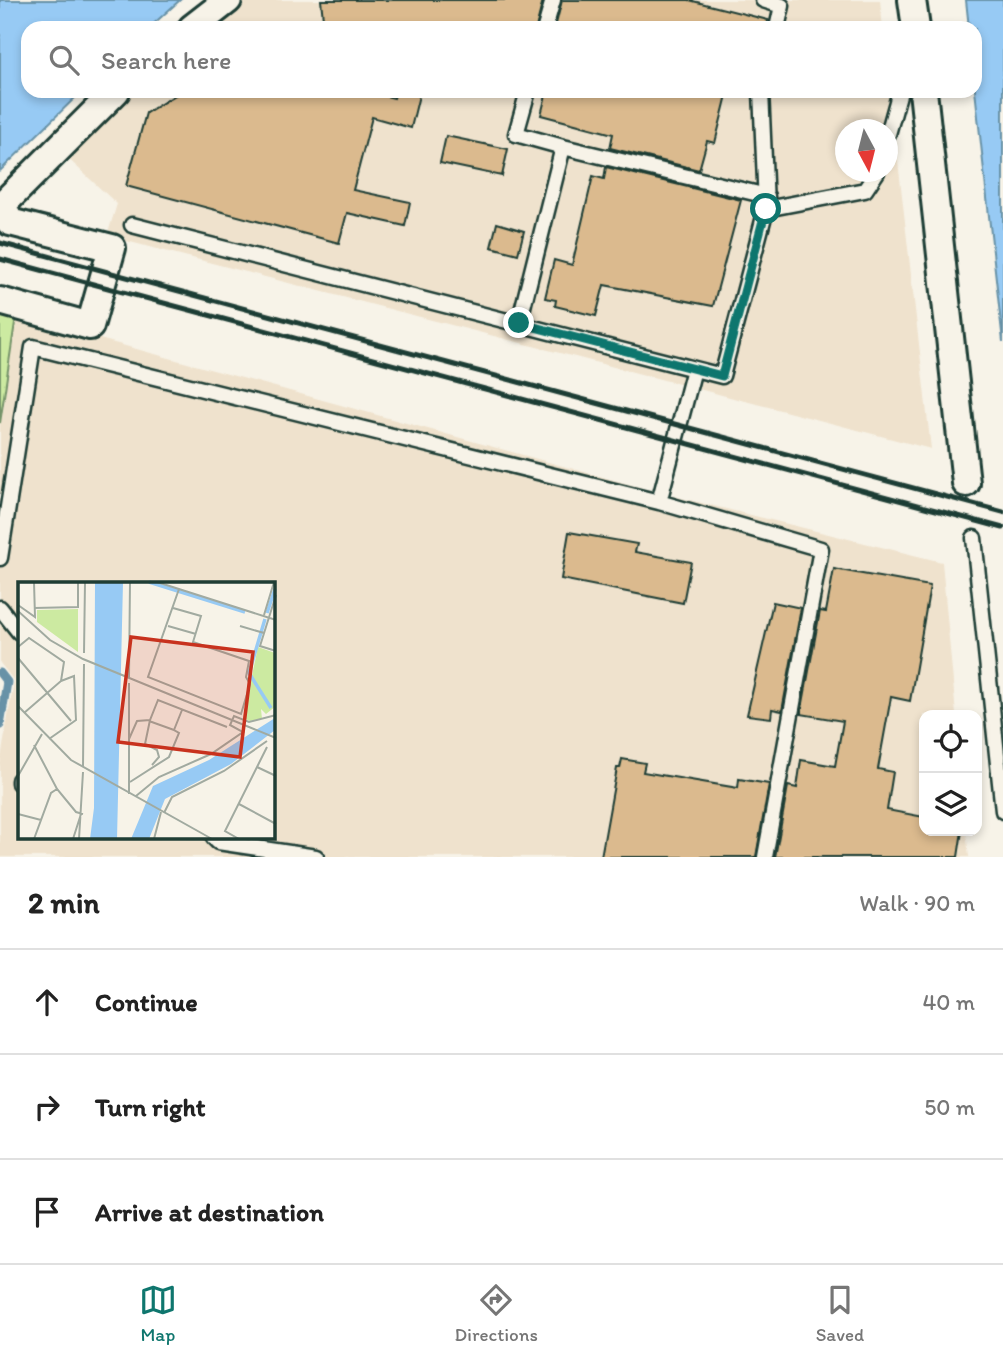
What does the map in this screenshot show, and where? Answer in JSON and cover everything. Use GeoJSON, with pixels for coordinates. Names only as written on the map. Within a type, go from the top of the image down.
{"type":"FeatureCollection","features":[{"type":"Feature","properties":{"kind":"street"},"geometry":{"type":"LineString","coordinates":[[200,21],[228,0]]}},
{"type":"Feature","properties":{"kind":"street"},"geometry":{"type":"LineString","coordinates":[[912,0],[915,21]]}},
{"type":"Feature","properties":{"kind":"street"},"geometry":{"type":"LineString","coordinates":[[0,300],[90,326],[112,248],[10,222],[2,205],[109,98]]}},
{"type":"Feature","properties":{"kind":"street"},"geometry":{"type":"LineString","coordinates":[[924,98],[966,483]]}},
{"type":"Feature","properties":{"kind":"lane"},"geometry":{"type":"LineString","coordinates":[[547,21],[552,0]]}},
{"type":"Feature","properties":{"kind":"lane"},"geometry":{"type":"LineString","coordinates":[[763,0],[782,6],[779,21]]}},
{"type":"Feature","properties":{"kind":"lane"},"geometry":{"type":"LineString","coordinates":[[526,98],[516,134],[766,202],[865,190],[870,182]]}},
{"type":"Feature","properties":{"kind":"lane"},"geometry":{"type":"LineString","coordinates":[[132,225],[722,376],[766,202],[761,98]]}},
{"type":"Feature","properties":{"kind":"lane"},"geometry":{"type":"LineString","coordinates":[[892,119],[898,98]]}},
{"type":"Feature","properties":{"kind":"lane"},"geometry":{"type":"LineString","coordinates":[[519,323],[563,147]]}},
{"type":"Feature","properties":{"kind":"lane"},"geometry":{"type":"LineString","coordinates":[[0,558],[33,347],[659,502],[821,549],[765,857]]}},
{"type":"Feature","properties":{"kind":"lane"},"geometry":{"type":"LineString","coordinates":[[659,502],[694,369]]}},
{"type":"Feature","properties":{"kind":"lane"},"geometry":{"type":"LineString","coordinates":[[974,538],[1003,811]]}},
{"type":"Feature","properties":{"kind":"lane"},"geometry":{"type":"LineString","coordinates":[[0,608],[18,631]]}},
{"type":"Feature","properties":{"kind":"lane"},"geometry":{"type":"LineString","coordinates":[[215,839],[218,842],[316,857]]}},
{"type":"Feature","properties":{"kind":"shaded area"},"geometry":{"type":"Polygon","coordinates":[[[239,0],[880,0],[882,21],[213,21],[239,0]]]}},
{"type":"Feature","properties":{"kind":"shaded area"},"geometry":{"type":"Polygon","coordinates":[[[121,98],[891,98],[893,119],[835,119],[835,182],[898,182],[898,161],[931,449],[107,236],[117,204],[63,154],[121,98]]]}},
{"type":"Feature","properties":{"kind":"shaded area"},"geometry":{"type":"Polygon","coordinates":[[[16,316],[661,493],[942,562],[956,710],[919,710],[919,836],[967,836],[969,857],[0,857],[0,764],[14,681],[0,663],[0,423],[16,316]]]}},
{"type":"Feature","properties":{"kind":"green space"},"geometry":{"type":"Polygon","coordinates":[[[0,311],[16,316],[0,423],[0,311]]]}},
{"type":"Feature","properties":{"kind":"water"},"geometry":{"type":"Polygon","coordinates":[[[0,0],[180,0],[157,21],[21,21],[21,98],[75,98],[0,171],[0,0]]]}},
{"type":"Feature","properties":{"kind":"water"},"geometry":{"type":"Polygon","coordinates":[[[966,0],[1003,0],[1003,342],[976,98],[982,98],[982,21],[968,21],[966,0]]]}},
{"type":"Feature","properties":{"kind":"building"},"geometry":{"type":"Polygon","coordinates":[[[321,0],[543,0],[538,21],[323,21],[321,0]]]}},
{"type":"Feature","properties":{"kind":"building"},"geometry":{"type":"Polygon","coordinates":[[[562,0],[689,0],[768,20],[768,21],[557,21],[562,0]]]}},
{"type":"Feature","properties":{"kind":"building"},"geometry":{"type":"Polygon","coordinates":[[[171,98],[418,98],[411,128],[372,117],[353,190],[410,202],[405,226],[347,213],[339,243],[126,186],[146,113],[171,98]]]}},
{"type":"Feature","properties":{"kind":"building"},"geometry":{"type":"Polygon","coordinates":[[[545,98],[726,98],[715,143],[707,141],[699,170],[610,148],[613,134],[541,115],[545,98]]]}},
{"type":"Feature","properties":{"kind":"building"},"geometry":{"type":"Polygon","coordinates":[[[446,136],[508,149],[502,176],[440,163],[446,136]]]}},
{"type":"Feature","properties":{"kind":"building"},"geometry":{"type":"Polygon","coordinates":[[[606,167],[741,200],[713,306],[604,285],[596,316],[555,306],[556,300],[545,298],[554,260],[572,265],[593,176],[604,179],[606,167]]]}},
{"type":"Feature","properties":{"kind":"building"},"geometry":{"type":"Polygon","coordinates":[[[497,223],[524,231],[518,254],[491,247],[497,223]]]}},
{"type":"Feature","properties":{"kind":"building"},"geometry":{"type":"Polygon","coordinates":[[[569,532],[637,544],[635,552],[691,562],[683,603],[561,579],[569,532]]]}},
{"type":"Feature","properties":{"kind":"building"},"geometry":{"type":"Polygon","coordinates":[[[834,569],[930,586],[910,701],[891,697],[878,769],[893,772],[887,810],[919,816],[919,836],[961,836],[958,857],[775,857],[788,786],[797,788],[801,760],[835,766],[843,721],[801,714],[820,611],[826,612],[834,569]]]}},
{"type":"Feature","properties":{"kind":"building"},"geometry":{"type":"Polygon","coordinates":[[[773,602],[801,608],[782,711],[772,709],[771,718],[747,715],[773,602]]]}},
{"type":"Feature","properties":{"kind":"building"},"geometry":{"type":"Polygon","coordinates":[[[622,759],[645,763],[643,772],[738,788],[739,779],[769,784],[756,857],[601,857],[617,768],[620,768],[622,759]]]}},
{"type":"Feature","properties":{"kind":"waterway"},"geometry":{"type":"LineString","coordinates":[[0,673],[7,682],[0,725]]}},
{"type":"Feature","properties":{"kind":"railway"},"geometry":{"type":"LineString","coordinates":[[0,243],[1003,512]]}},
{"type":"Feature","properties":{"kind":"railway"},"geometry":{"type":"LineString","coordinates":[[0,259],[1003,528]]}},
{"type":"Feature","properties":{"kind":"route"},"geometry":{"type":"LineString","coordinates":[[519,323],[722,376],[766,209]]}}]}
